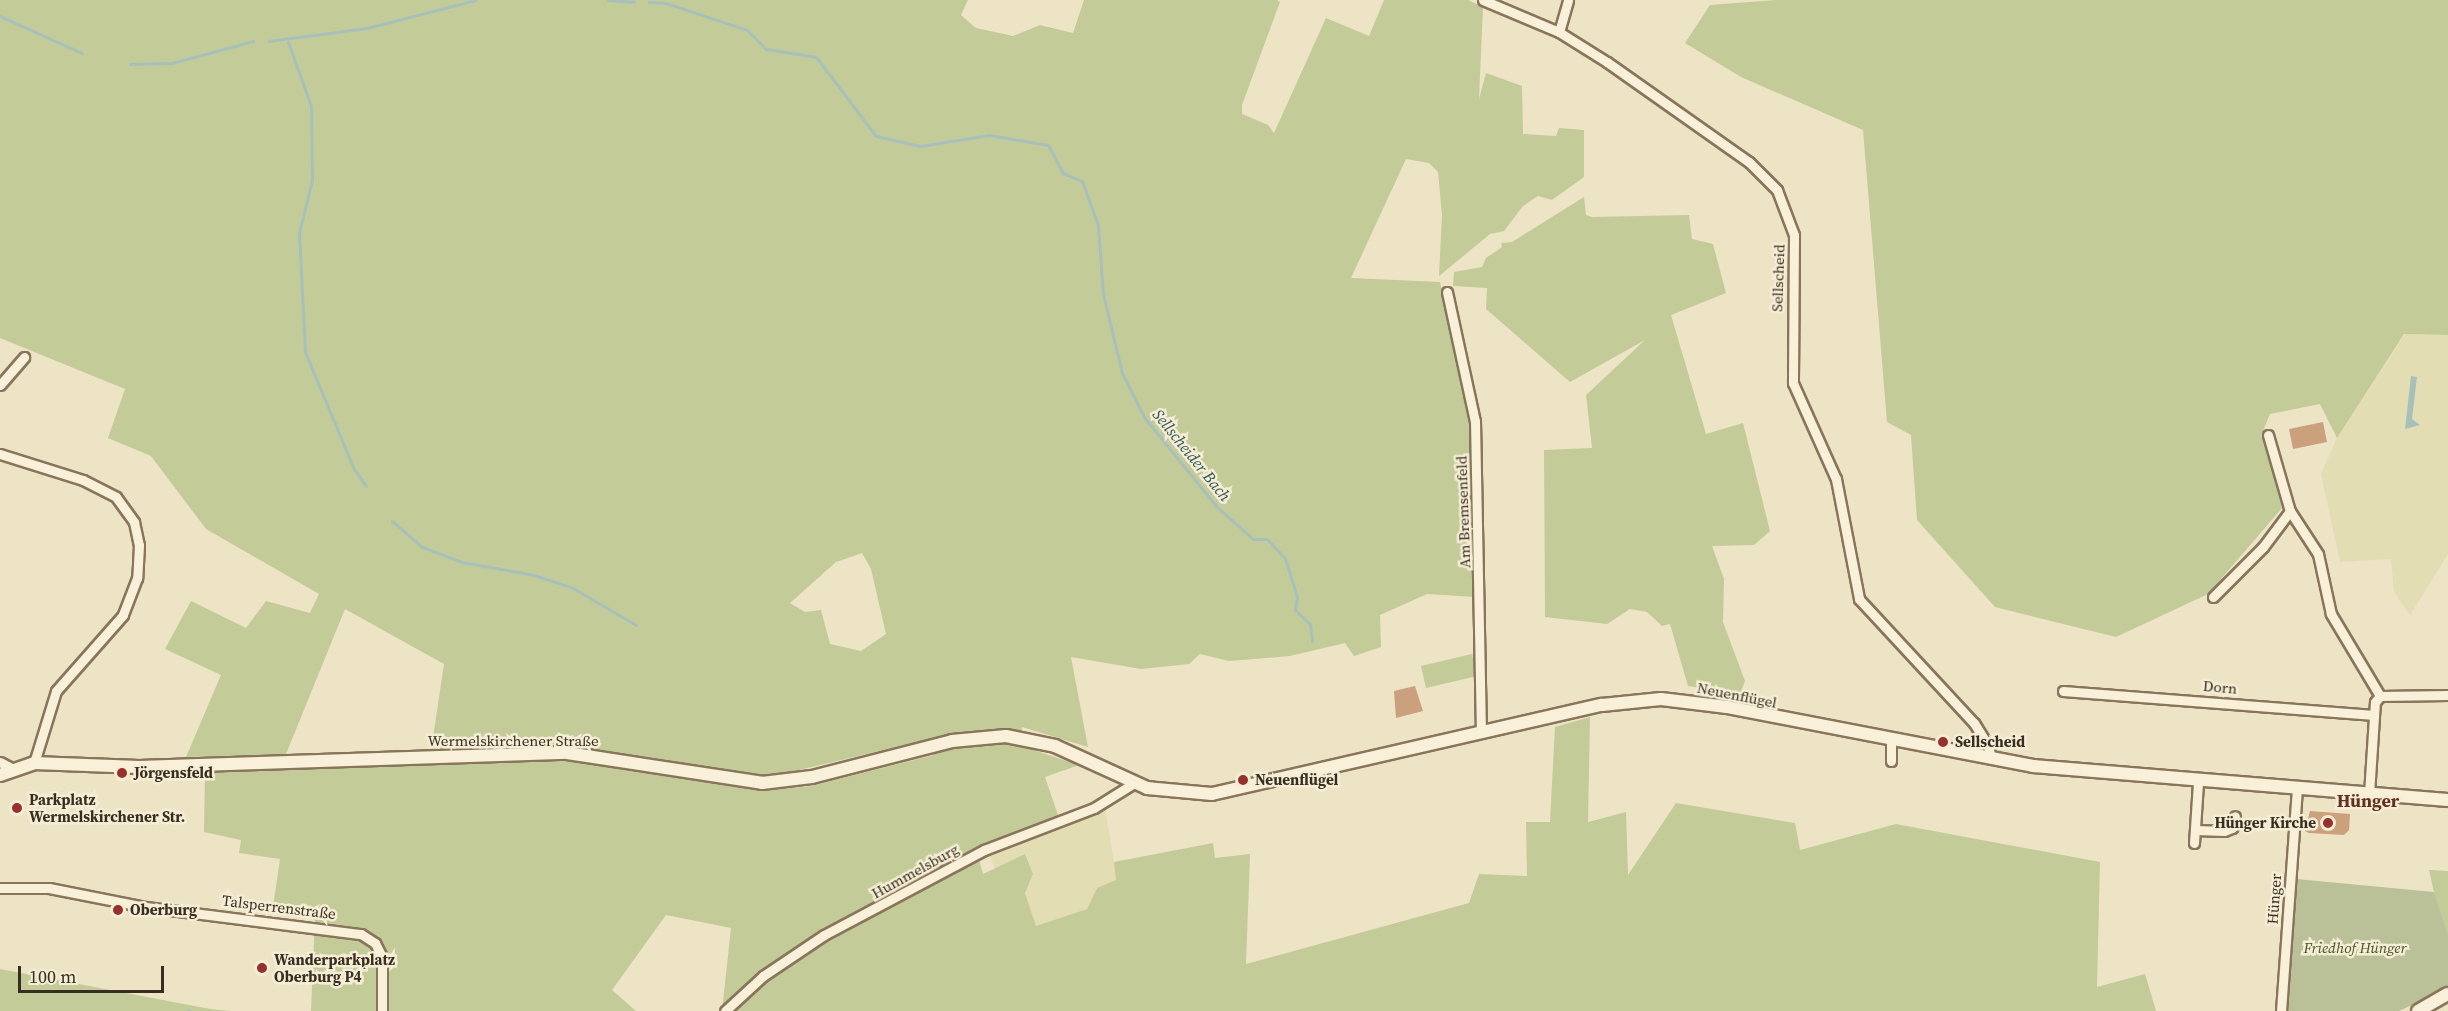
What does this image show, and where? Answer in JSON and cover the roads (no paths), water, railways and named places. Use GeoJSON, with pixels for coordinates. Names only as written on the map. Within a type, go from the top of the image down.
{"type":"FeatureCollection","features":[{"type":"Feature","properties":{"kind":"main road","name":"Neuenflügel"},"geometry":{"type":"LineString","coordinates":[[1088,761],[1134,783],[1170,792],[1218,793],[1602,705],[1661,699],[1718,706],[1991,759]]}},
{"type":"Feature","properties":{"kind":"main road","name":"Wermelskirchener Straße"},"geometry":{"type":"LineString","coordinates":[[0,775],[34,763],[139,767],[573,753],[762,783],[805,778],[952,741],[1003,736],[1046,743],[1088,761]]}},
{"type":"Feature","properties":{"kind":"main road"},"geometry":{"type":"LineString","coordinates":[[1991,759],[2198,782],[2448,800]]}},
{"type":"Feature","properties":{"kind":"main road"},"geometry":{"type":"LineString","coordinates":[[2418,1011],[2448,994]]}},
{"type":"Feature","properties":{"kind":"street","name":"Sellscheid"},"geometry":{"type":"LineString","coordinates":[[1483,0],[1559,32],[1749,162],[1782,197],[1794,235],[1793,383],[1836,479],[1857,593],[1872,618],[1974,723],[1989,745],[1991,759]]}},
{"type":"Feature","properties":{"kind":"street"},"geometry":{"type":"LineString","coordinates":[[1559,32],[1568,0]]}},
{"type":"Feature","properties":{"kind":"street","name":"Am Bremsenfeld"},"geometry":{"type":"LineString","coordinates":[[1447,292],[1476,421],[1481,733]]}},
{"type":"Feature","properties":{"kind":"street"},"geometry":{"type":"LineString","coordinates":[[0,385],[24,357]]}},
{"type":"Feature","properties":{"kind":"street"},"geometry":{"type":"LineString","coordinates":[[2268,435],[2290,511],[2316,550],[2331,614],[2380,696],[2374,715],[2369,794]]}},
{"type":"Feature","properties":{"kind":"street"},"geometry":{"type":"LineString","coordinates":[[0,454],[108,492],[127,508],[139,545],[137,578],[123,615],[56,691],[34,763]]}},
{"type":"Feature","properties":{"kind":"street"},"geometry":{"type":"LineString","coordinates":[[2213,597],[2263,547],[2290,511]]}},
{"type":"Feature","properties":{"kind":"street","name":"Dorn"},"geometry":{"type":"LineString","coordinates":[[2063,691],[2374,715]]}},
{"type":"Feature","properties":{"kind":"street"},"geometry":{"type":"LineString","coordinates":[[2380,696],[2448,695]]}},
{"type":"Feature","properties":{"kind":"street"},"geometry":{"type":"LineString","coordinates":[[1891,741],[1891,761]]}},
{"type":"Feature","properties":{"kind":"street"},"geometry":{"type":"LineString","coordinates":[[0,762],[13,769]]}},
{"type":"Feature","properties":{"kind":"street"},"geometry":{"type":"LineString","coordinates":[[2194,843],[2198,782]]}},
{"type":"Feature","properties":{"kind":"street","name":"Hummelsburg"},"geometry":{"type":"LineString","coordinates":[[725,1011],[764,976],[824,935],[984,850],[1111,800],[1134,783]]}},
{"type":"Feature","properties":{"kind":"street","name":"Hünger"},"geometry":{"type":"LineString","coordinates":[[2281,1011],[2298,789]]}},
{"type":"Feature","properties":{"kind":"street"},"geometry":{"type":"LineString","coordinates":[[2195,830],[2224,831],[2232,828],[2235,816]]}},
{"type":"Feature","properties":{"kind":"street","name":"Talsperrenstraße"},"geometry":{"type":"LineString","coordinates":[[0,888],[49,888],[146,907],[361,934],[375,943],[382,957],[382,1011]]}},
{"type":"Feature","properties":{"kind":"water"},"geometry":{"type":"Polygon","coordinates":[[[2411,376],[2417,377],[2412,419],[2420,425],[2405,429],[2411,376]]]}},
{"type":"Feature","properties":{"kind":"waterway","name":"Sellscheider Bach"},"geometry":{"type":"LineString","coordinates":[[268,41],[367,28],[475,0]]}},
{"type":"Feature","properties":{"kind":"waterway","name":"Sellscheider Bach"},"geometry":{"type":"LineString","coordinates":[[608,0],[634,2]]}},
{"type":"Feature","properties":{"kind":"waterway","name":"Sellscheider Bach"},"geometry":{"type":"LineString","coordinates":[[649,2],[666,3],[747,30],[766,49],[816,57],[876,136],[920,146],[989,135],[1048,145],[1063,173],[1082,181],[1098,225],[1103,294],[1122,373],[1144,417],[1217,507],[1253,539],[1267,539],[1285,558],[1297,597],[1295,610],[1310,624],[1312,641]]}},
{"type":"Feature","properties":{"kind":"waterway","name":"Sellscheider Bach"},"geometry":{"type":"LineString","coordinates":[[0,16],[82,53]]}},
{"type":"Feature","properties":{"kind":"waterway","name":"Sellscheider Bach"},"geometry":{"type":"LineString","coordinates":[[130,64],[172,63],[253,41]]}},
{"type":"Feature","properties":{"kind":"waterway"},"geometry":{"type":"LineString","coordinates":[[288,42],[311,106],[312,180],[299,233],[305,352],[354,469],[366,486]]}},
{"type":"Feature","properties":{"kind":"waterway"},"geometry":{"type":"LineString","coordinates":[[392,521],[422,547],[462,562],[534,575],[573,588],[636,625]]}},
{"type":"Feature","properties":{"kind":"place","name":"Sellscheid"},"geometry":{"type":"Point","coordinates":[1943,742]}},
{"type":"Feature","properties":{"kind":"place","name":"Jörgensfeld"},"geometry":{"type":"Point","coordinates":[122,773]}},
{"type":"Feature","properties":{"kind":"place","name":"Neuenflügel"},"geometry":{"type":"Point","coordinates":[1243,780]}},
{"type":"Feature","properties":{"kind":"place","name":"Parkplatz Wermelskirchener Str."},"geometry":{"type":"Point","coordinates":[17,808]}},
{"type":"Feature","properties":{"kind":"place","name":"Hünger Kirche"},"geometry":{"type":"Point","coordinates":[2328,823]}},
{"type":"Feature","properties":{"kind":"place","name":"Oberburg"},"geometry":{"type":"Point","coordinates":[118,910]}},
{"type":"Feature","properties":{"kind":"place","name":"Wanderparkplatz Oberburg P4"},"geometry":{"type":"Point","coordinates":[262,968]}},
{"type":"Feature","properties":{"kind":"district","name":"Hünger"},"geometry":{"type":"Point","coordinates":[2368,801]}},
{"type":"Feature","properties":{"kind":"park label","name":"Friedhof Hünger"},"geometry":{"type":"Point","coordinates":[2355,948]}}]}
